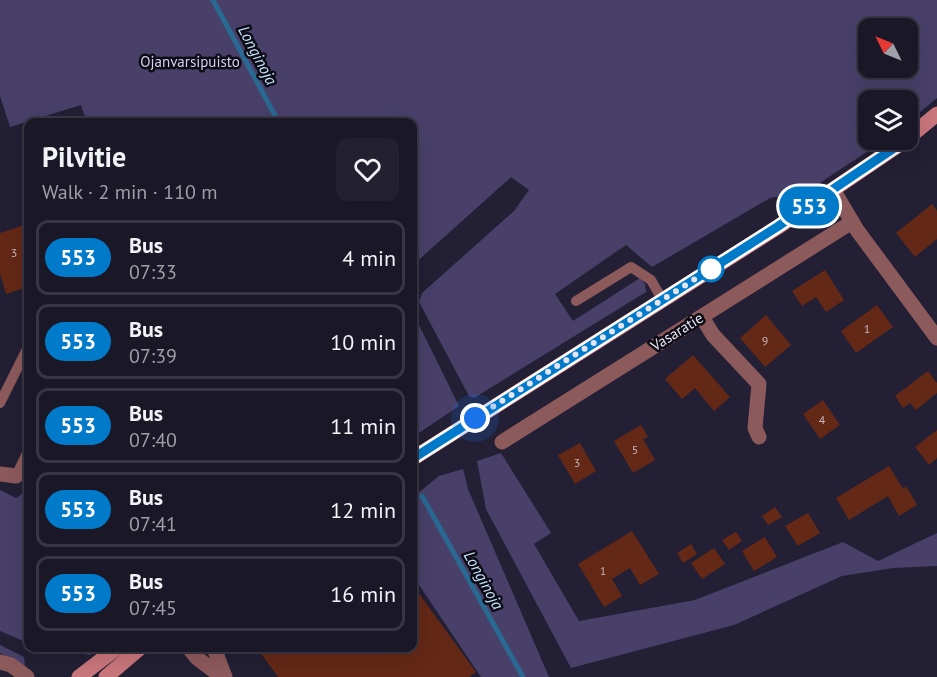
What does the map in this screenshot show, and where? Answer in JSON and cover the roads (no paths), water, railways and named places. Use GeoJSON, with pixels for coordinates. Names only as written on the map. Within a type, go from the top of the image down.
{"type":"FeatureCollection","features":[{"type":"Feature","properties":{"kind":"main road"},"geometry":{"type":"LineString","coordinates":[[918,130],[937,114]]}},
{"type":"Feature","properties":{"kind":"main road"},"geometry":{"type":"LineString","coordinates":[[417,456],[834,190],[891,150]]}},
{"type":"Feature","properties":{"kind":"main road"},"geometry":{"type":"LineString","coordinates":[[79,677],[112,652]]}},
{"type":"Feature","properties":{"kind":"main road"},"geometry":{"type":"LineString","coordinates":[[106,677],[135,652]]}},
{"type":"Feature","properties":{"kind":"street"},"geometry":{"type":"LineString","coordinates":[[834,190],[852,222],[937,338]]}},
{"type":"Feature","properties":{"kind":"street","name":"Vasaratie"},"geometry":{"type":"LineString","coordinates":[[502,442],[852,222]]}},
{"type":"Feature","properties":{"kind":"street"},"geometry":{"type":"LineString","coordinates":[[702,317],[713,335],[759,384],[754,409],[755,428],[759,437]]}},
{"type":"Feature","properties":{"kind":"street"},"geometry":{"type":"LineString","coordinates":[[0,474],[16,476]]}},
{"type":"Feature","properties":{"kind":"street"},"geometry":{"type":"LineString","coordinates":[[192,652],[224,677]]}},
{"type":"Feature","properties":{"kind":"street"},"geometry":{"type":"LineString","coordinates":[[215,652],[224,677]]}},
{"type":"Feature","properties":{"kind":"street"},"geometry":{"type":"LineString","coordinates":[[0,662],[11,665],[27,677]]}},
{"type":"Feature","properties":{"kind":"lane"},"geometry":{"type":"LineString","coordinates":[[576,301],[631,267],[651,280],[662,299]]}},
{"type":"Feature","properties":{"kind":"lane"},"geometry":{"type":"LineString","coordinates":[[0,403],[24,355]]}},
{"type":"Feature","properties":{"kind":"lane"},"geometry":{"type":"LineString","coordinates":[[16,476],[24,459]]}},
{"type":"Feature","properties":{"kind":"waterway","name":"Longinoja"},"geometry":{"type":"LineString","coordinates":[[213,0],[276,118]]}},
{"type":"Feature","properties":{"kind":"waterway","name":"Longinoja"},"geometry":{"type":"LineString","coordinates":[[422,496],[523,677]]}},
{"type":"Feature","properties":{"kind":"park label","name":"Ojanvarsipuisto"},"geometry":{"type":"Point","coordinates":[190,62]}}]}
